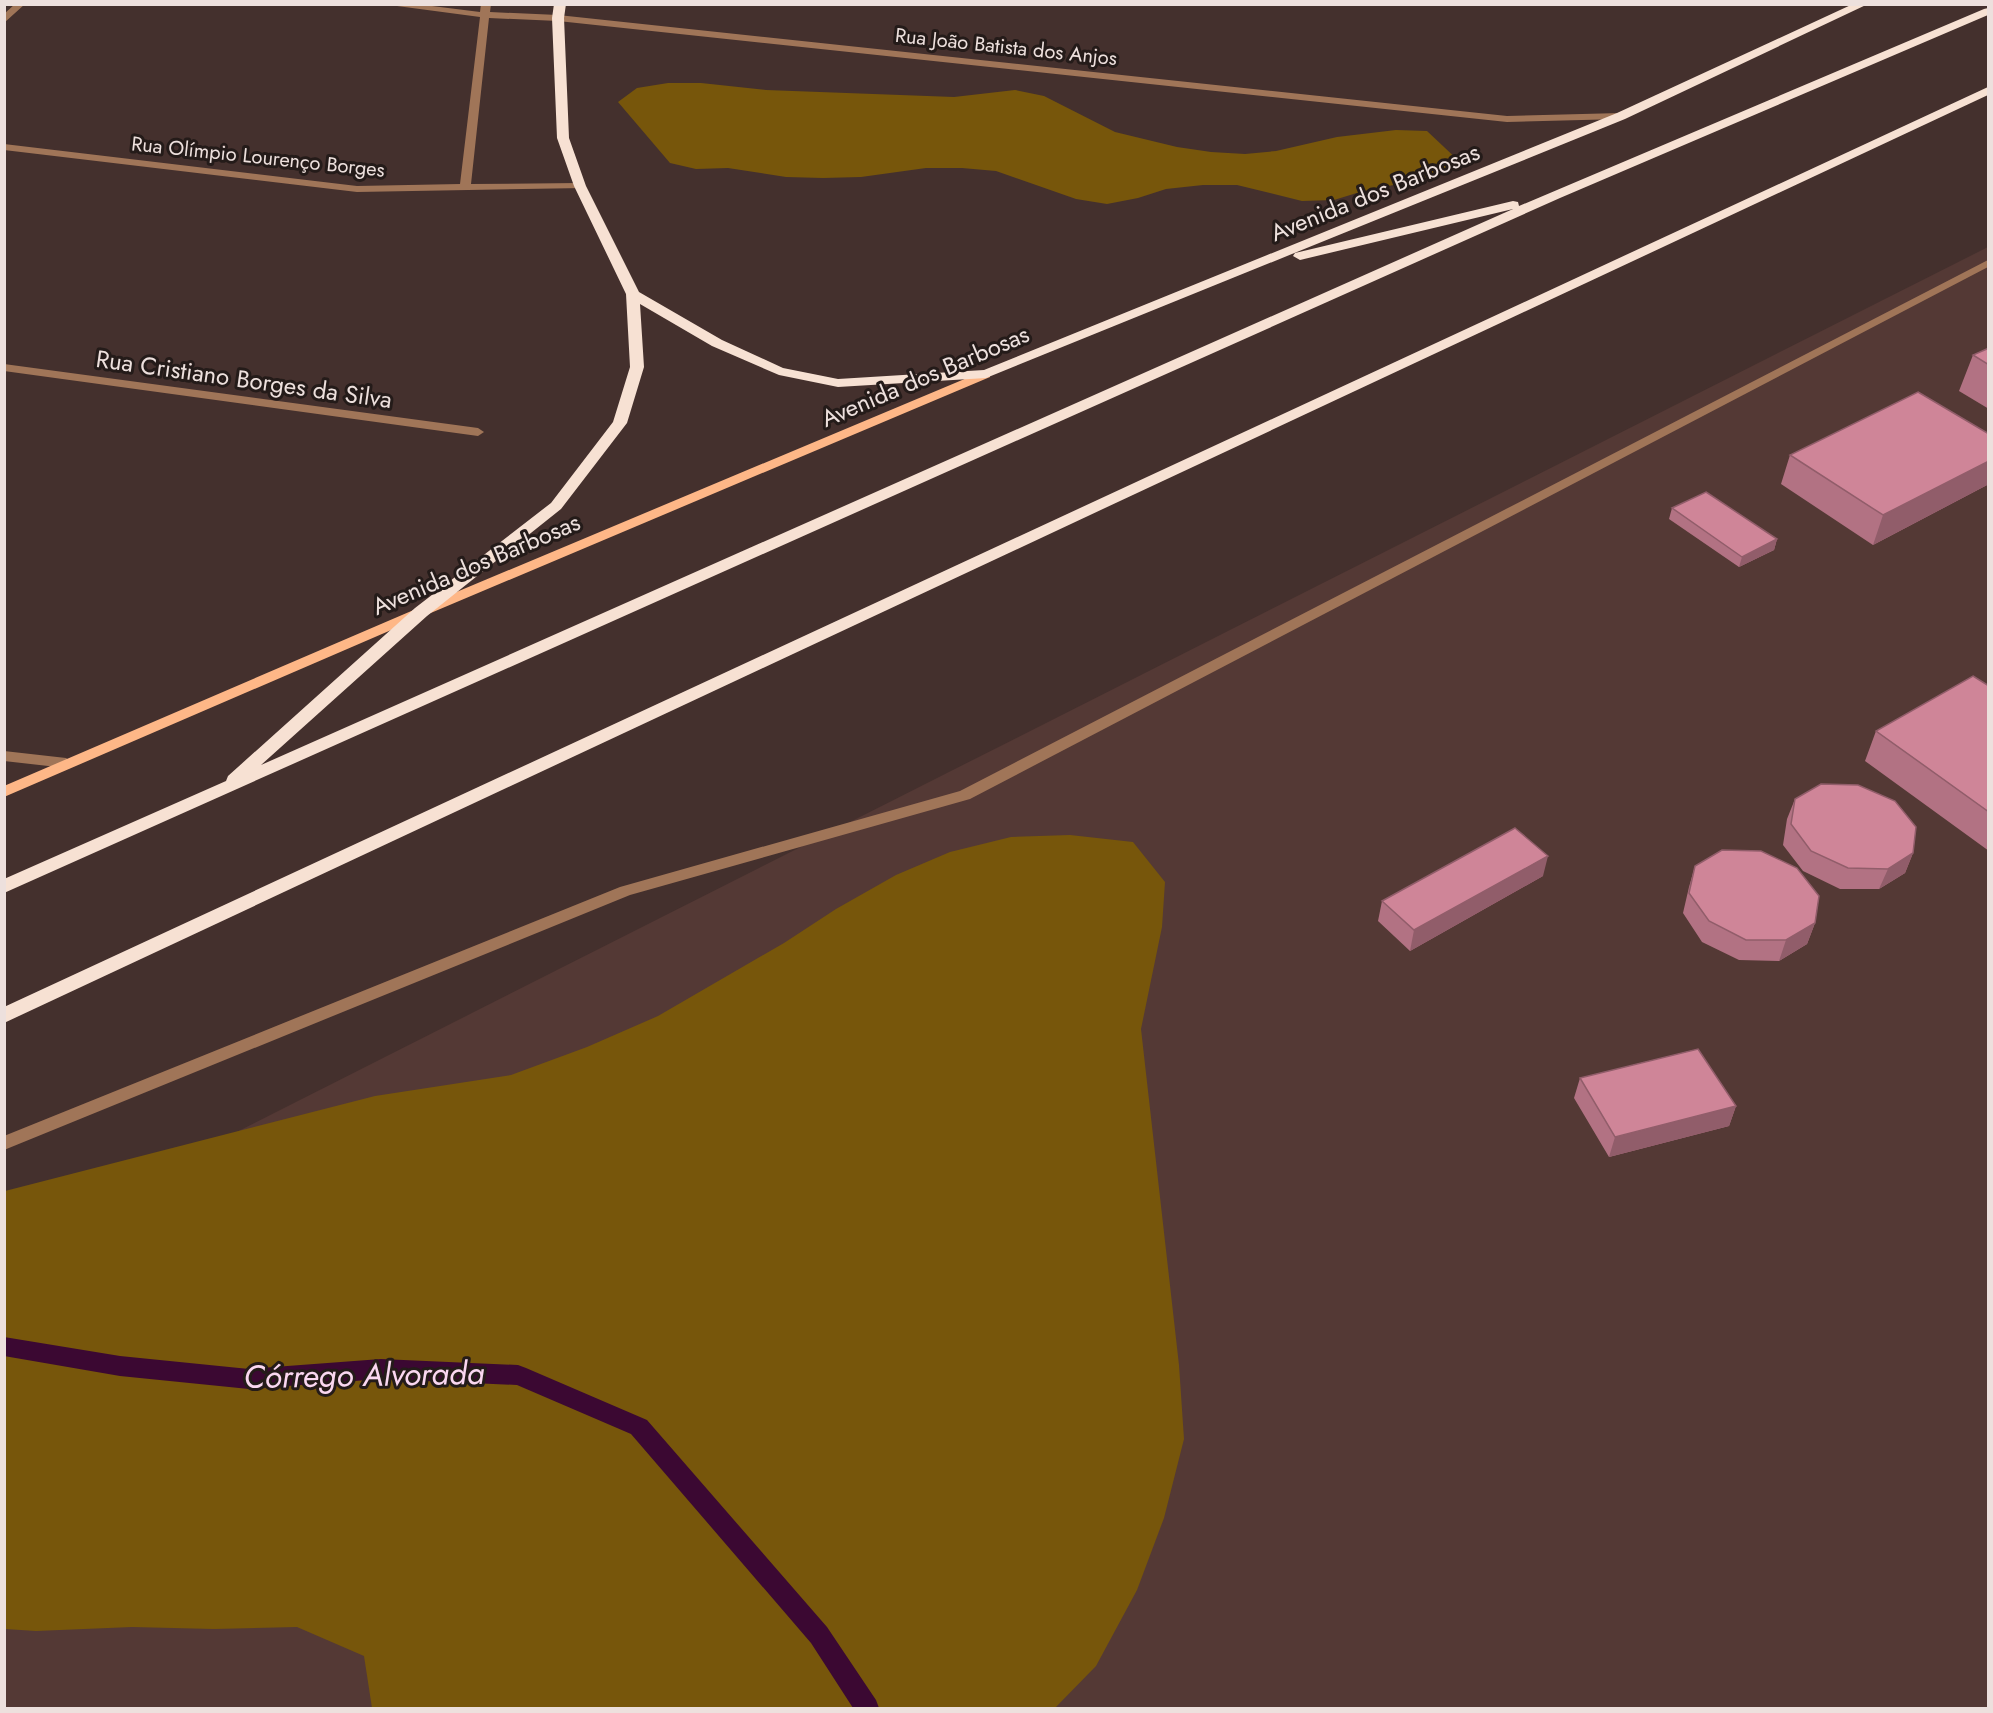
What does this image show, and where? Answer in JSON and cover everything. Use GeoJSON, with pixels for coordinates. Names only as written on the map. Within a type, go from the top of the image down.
{"type":"FeatureCollection","features":[{"type":"Feature","properties":{"kind":"highway","name":"Avenida dos Barbosas"},"geometry":{"type":"LineString","coordinates":[[986,374],[1622,116],[1863,4]]}},
{"type":"Feature","properties":{"kind":"highway"},"geometry":{"type":"LineString","coordinates":[[221,791],[420,612],[556,506],[620,423],[637,367],[633,294],[580,186],[563,138],[559,11]]}},
{"type":"Feature","properties":{"kind":"highway"},"geometry":{"type":"LineString","coordinates":[[4,887],[1555,195],[1989,11]]}},
{"type":"Feature","properties":{"kind":"highway"},"geometry":{"type":"LineString","coordinates":[[4,1016],[1989,91]]}},
{"type":"Feature","properties":{"kind":"highway"},"geometry":{"type":"LineString","coordinates":[[1243,270],[1555,195]]}},
{"type":"Feature","properties":{"kind":"highway"},"geometry":{"type":"LineString","coordinates":[[633,294],[717,343],[779,371],[838,383],[986,374]]}},
{"type":"Feature","properties":{"kind":"main road","name":"Avenida dos Barbosas"},"geometry":{"type":"LineString","coordinates":[[8,789],[420,612],[986,374]]}},
{"type":"Feature","properties":{"kind":"street"},"geometry":{"type":"LineString","coordinates":[[4,20],[21,4]]}},
{"type":"Feature","properties":{"kind":"street","name":"Rua João Batista dos Anjos"},"geometry":{"type":"LineString","coordinates":[[386,4],[485,10],[559,11],[1507,119],[1622,116]]}},
{"type":"Feature","properties":{"kind":"street"},"geometry":{"type":"LineString","coordinates":[[465,188],[485,10]]}},
{"type":"Feature","properties":{"kind":"street","name":"Rua Olímpio Lourenço Borges"},"geometry":{"type":"LineString","coordinates":[[4,147],[357,189],[580,186]]}},
{"type":"Feature","properties":{"kind":"street"},"geometry":{"type":"LineString","coordinates":[[4,1143],[625,891],[965,795],[1989,263]]}},
{"type":"Feature","properties":{"kind":"street","name":"Rua Cristiano Borges da Silva"},"geometry":{"type":"LineString","coordinates":[[4,367],[478,432]]}},
{"type":"Feature","properties":{"kind":"street"},"geometry":{"type":"LineString","coordinates":[[4,756],[66,763]]}},
{"type":"Feature","properties":{"kind":"shaded area"},"geometry":{"type":"Polygon","coordinates":[[[668,83],[701,83],[766,90],[954,97],[1015,90],[1044,96],[1115,132],[1177,147],[1211,152],[1245,154],[1276,151],[1337,137],[1396,130],[1427,131],[1461,163],[1427,178],[1334,200],[1302,201],[1237,185],[1203,185],[1166,189],[1138,198],[1107,204],[1076,199],[996,171],[962,168],[926,168],[861,177],[823,178],[786,177],[728,168],[696,169],[670,163],[618,102],[637,88],[668,83]]]}},
{"type":"Feature","properties":{"kind":"shaded area"},"geometry":{"type":"Polygon","coordinates":[[[1988,247],[1988,1708],[5,1708],[5,1249],[1988,247]]]}},
{"type":"Feature","properties":{"kind":"shaded area"},"geometry":{"type":"Polygon","coordinates":[[[1070,835],[1133,842],[1165,882],[1162,927],[1141,1029],[1179,1365],[1184,1439],[1164,1518],[1137,1590],[1096,1666],[1055,1708],[372,1708],[364,1656],[297,1627],[214,1629],[132,1627],[36,1631],[5,1629],[5,1191],[375,1096],[511,1075],[587,1047],[658,1016],[896,875],[950,852],[1011,837],[1070,835]]]}},
{"type":"Feature","properties":{"kind":"building"},"geometry":{"type":"Polygon","coordinates":[[[1989,348],[1989,365],[1973,355],[1989,348]]]}},
{"type":"Feature","properties":{"kind":"building"},"geometry":{"type":"Polygon","coordinates":[[[1918,392],[1989,434],[1989,461],[1883,515],[1790,455],[1918,392]]]}},
{"type":"Feature","properties":{"kind":"building"},"geometry":{"type":"Polygon","coordinates":[[[1706,492],[1777,539],[1742,557],[1672,508],[1706,492]]]}},
{"type":"Feature","properties":{"kind":"building"},"geometry":{"type":"Polygon","coordinates":[[[1973,676],[1989,686],[1989,812],[1876,731],[1973,676]]]}},
{"type":"Feature","properties":{"kind":"building"},"geometry":{"type":"Polygon","coordinates":[[[1821,784],[1858,785],[1895,801],[1916,827],[1913,853],[1888,869],[1848,868],[1811,851],[1791,824],[1795,799],[1821,784]]]}},
{"type":"Feature","properties":{"kind":"building"},"geometry":{"type":"Polygon","coordinates":[[[1515,828],[1548,856],[1414,930],[1382,901],[1515,828]]]}},
{"type":"Feature","properties":{"kind":"building"},"geometry":{"type":"Polygon","coordinates":[[[1722,850],[1761,851],[1797,868],[1819,896],[1815,923],[1786,940],[1746,940],[1709,921],[1689,893],[1695,866],[1722,850]]]}},
{"type":"Feature","properties":{"kind":"building"},"geometry":{"type":"Polygon","coordinates":[[[1698,1049],[1736,1106],[1615,1137],[1580,1078],[1698,1049]]]}},
{"type":"Feature","properties":{"kind":"waterway","name":"Córrego Alvorada"},"geometry":{"type":"LineString","coordinates":[[4,1346],[120,1366],[249,1379],[381,1369],[518,1375],[639,1427],[819,1635],[867,1708]]}}]}
